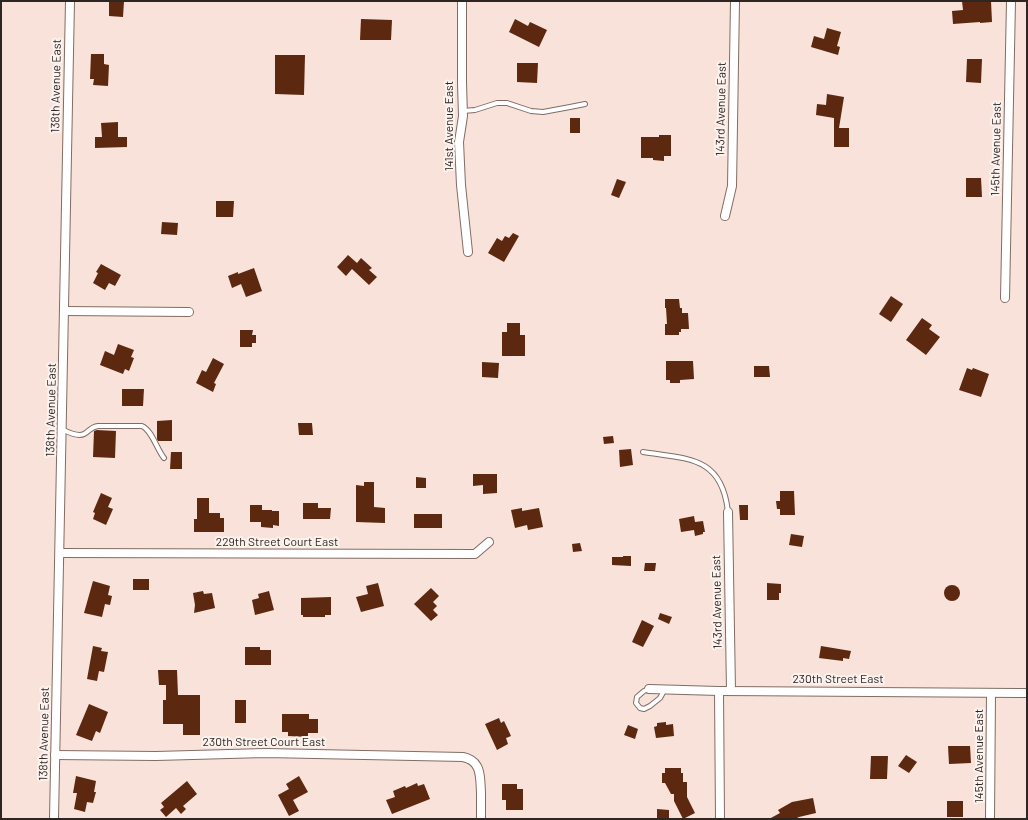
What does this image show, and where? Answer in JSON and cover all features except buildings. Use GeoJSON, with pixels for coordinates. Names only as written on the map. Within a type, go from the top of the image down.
{"type":"FeatureCollection","features":[{"type":"Feature","properties":{"kind":"street","name":"138th Avenue East"},"geometry":{"type":"LineString","coordinates":[[54,819],[70,1]]}},
{"type":"Feature","properties":{"kind":"street","name":"141st Avenue East"},"geometry":{"type":"LineString","coordinates":[[462,1],[463,116],[459,142],[461,185],[468,252]]}},
{"type":"Feature","properties":{"kind":"street","name":"143rd Avenue East"},"geometry":{"type":"LineString","coordinates":[[726,216],[732,186],[735,1]]}},
{"type":"Feature","properties":{"kind":"street","name":"145th Avenue East"},"geometry":{"type":"LineString","coordinates":[[1005,298],[1011,1]]}},
{"type":"Feature","properties":{"kind":"street"},"geometry":{"type":"LineString","coordinates":[[64,311],[189,312]]}},
{"type":"Feature","properties":{"kind":"street","name":"143rd Avenue East"},"geometry":{"type":"LineString","coordinates":[[728,512],[731,691]]}},
{"type":"Feature","properties":{"kind":"street","name":"229th Street Court East"},"geometry":{"type":"LineString","coordinates":[[60,553],[476,554],[489,542]]}},
{"type":"Feature","properties":{"kind":"street","name":"230th Street East"},"geometry":{"type":"LineString","coordinates":[[649,689],[719,691],[1027,693]]}},
{"type":"Feature","properties":{"kind":"street"},"geometry":{"type":"LineString","coordinates":[[719,691],[720,819]]}},
{"type":"Feature","properties":{"kind":"street","name":"145th Avenue East"},"geometry":{"type":"LineString","coordinates":[[990,819],[991,693]]}},
{"type":"Feature","properties":{"kind":"street","name":"230th Street Court East"},"geometry":{"type":"LineString","coordinates":[[55,755],[156,756],[266,753],[455,756],[468,758],[478,767],[480,775],[481,819]]}},
{"type":"Feature","properties":{"kind":"lane"},"geometry":{"type":"LineString","coordinates":[[463,111],[475,110],[497,103],[507,103],[531,111],[543,112],[586,104]]}},
{"type":"Feature","properties":{"kind":"lane"},"geometry":{"type":"LineString","coordinates":[[62,429],[66,432],[80,435],[85,434],[93,427],[98,426],[142,426],[146,428],[164,458]]}},
{"type":"Feature","properties":{"kind":"lane"},"geometry":{"type":"LineString","coordinates":[[643,452],[686,458],[698,462],[708,468],[716,476],[720,483],[726,500],[728,512]]}},
{"type":"Feature","properties":{"kind":"lane"},"geometry":{"type":"LineString","coordinates":[[649,689],[637,697],[636,703],[640,708],[644,709],[650,706],[660,698],[665,689]]}}]}
